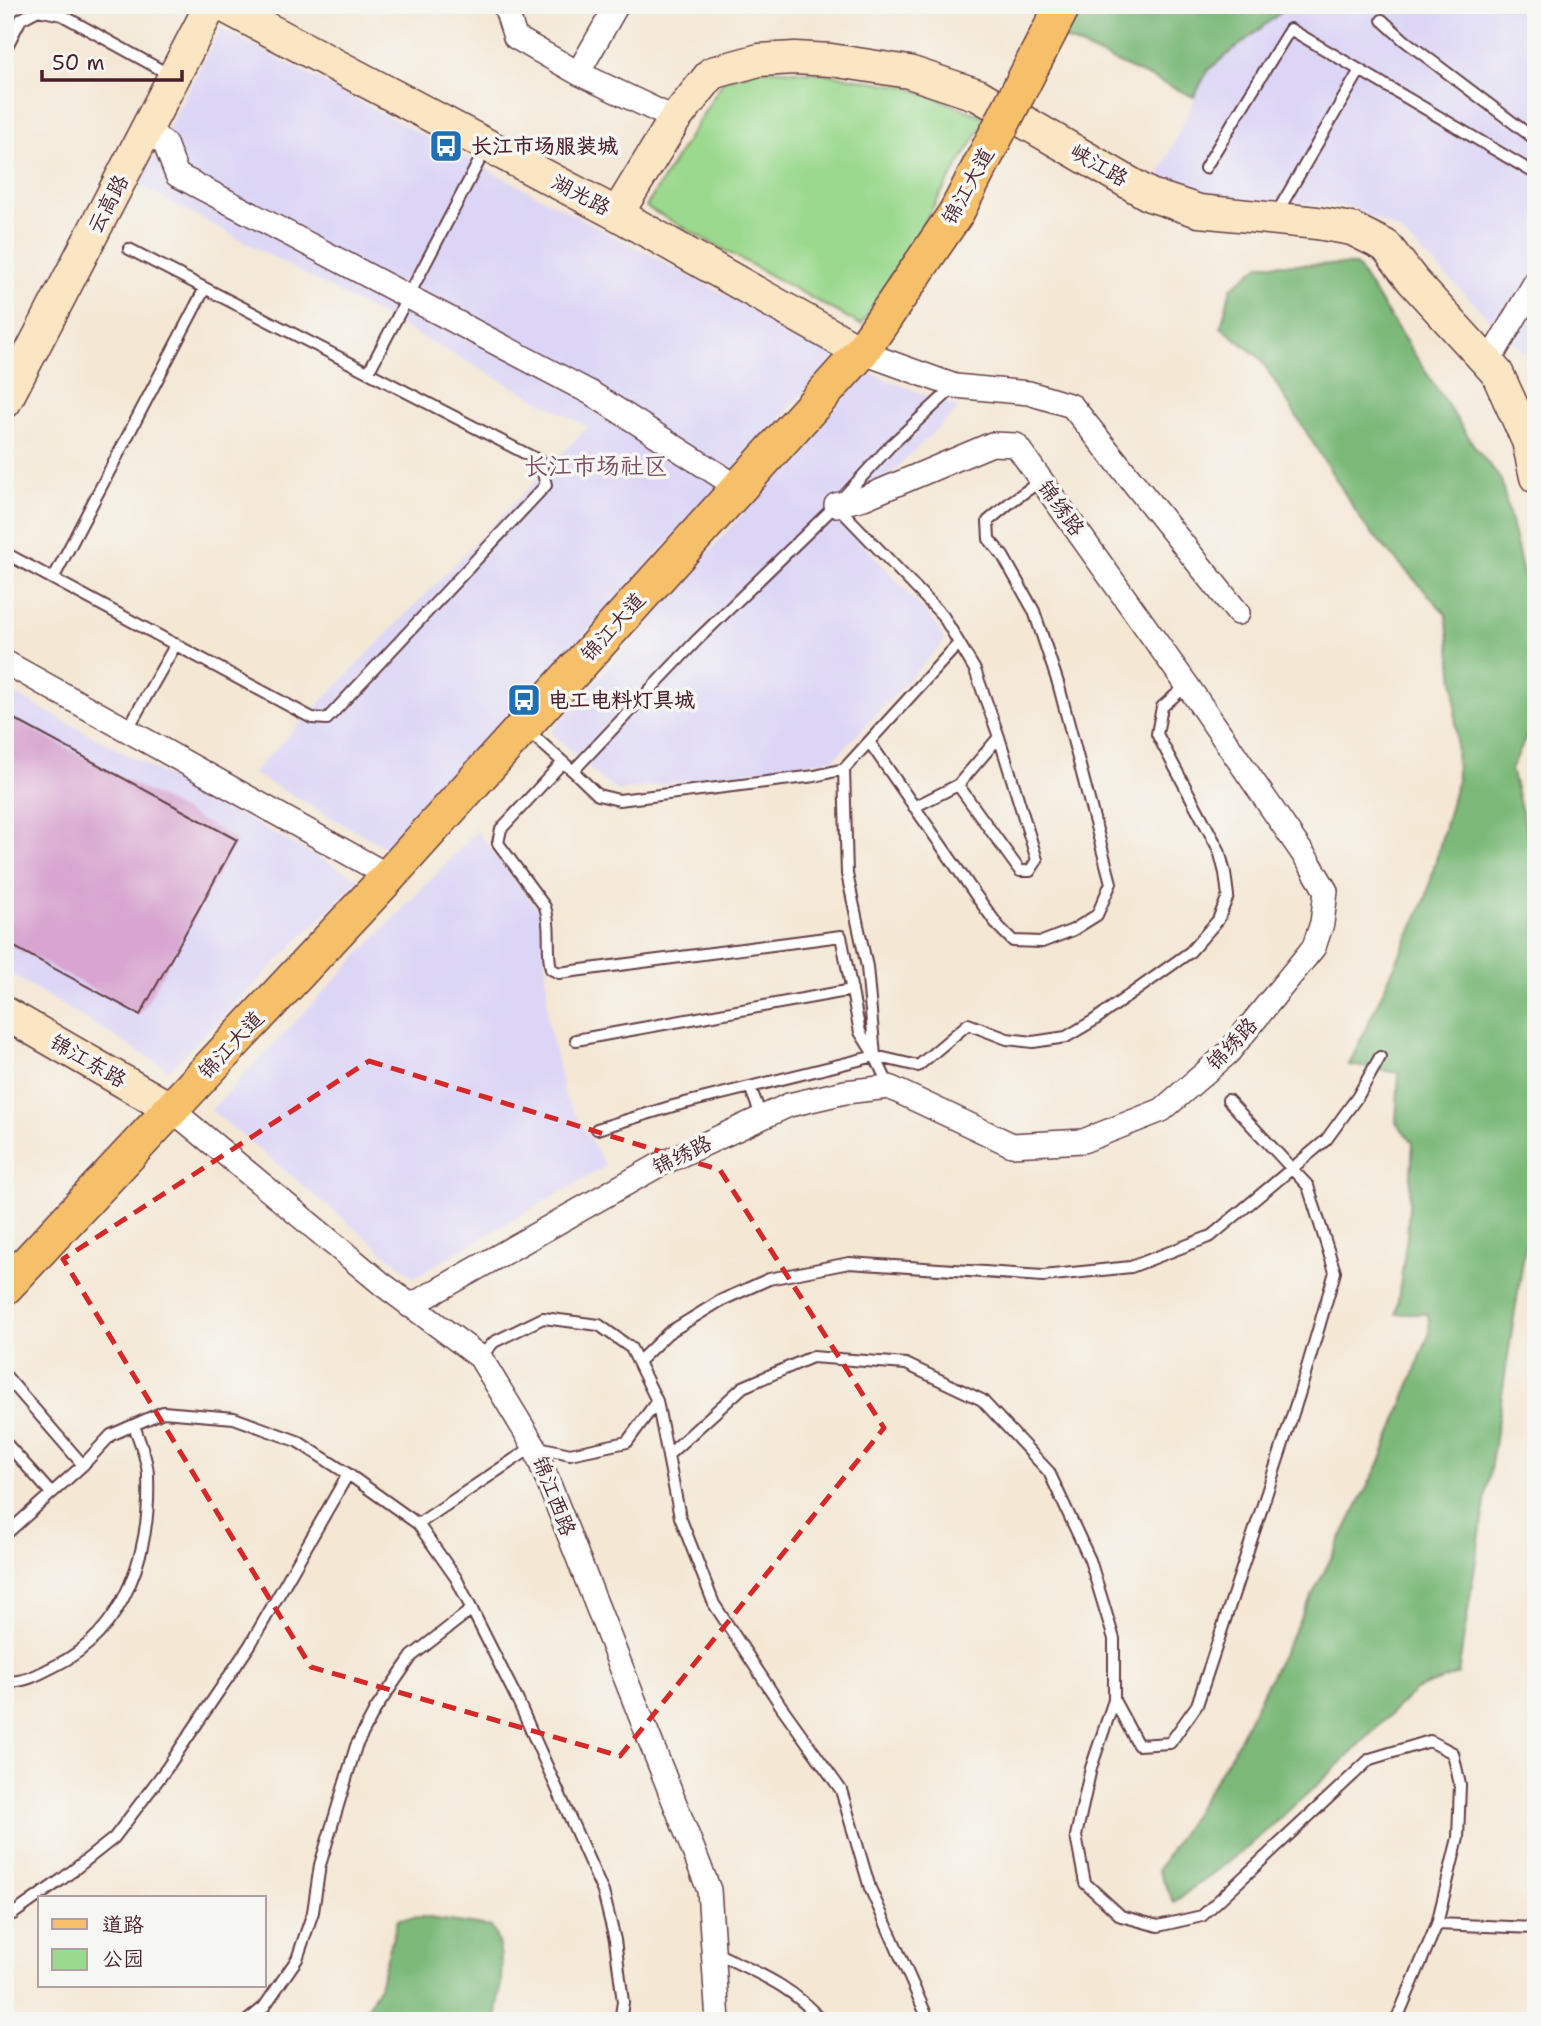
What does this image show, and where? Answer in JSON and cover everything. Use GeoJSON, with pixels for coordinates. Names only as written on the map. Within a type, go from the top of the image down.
{"type":"FeatureCollection","features":[{"type":"Feature","properties":{"kind":"main road","name":"锦江大道"},"geometry":{"type":"LineString","coordinates":[[5,1287],[389,877],[861,352],[956,212],[1063,5]]}},
{"type":"Feature","properties":{"kind":"street","name":"云高路"},"geometry":{"type":"LineString","coordinates":[[5,402],[211,5]]}},
{"type":"Feature","properties":{"kind":"street","name":"湖光路"},"geometry":{"type":"LineString","coordinates":[[222,5],[617,214],[861,352]]}},
{"type":"Feature","properties":{"kind":"street"},"geometry":{"type":"LineString","coordinates":[[510,5],[507,12],[515,37],[578,73],[675,119]]}},
{"type":"Feature","properties":{"kind":"street"},"geometry":{"type":"LineString","coordinates":[[578,73],[617,5]]}},
{"type":"Feature","properties":{"kind":"street","name":"峡江路"},"geometry":{"type":"LineString","coordinates":[[617,214],[675,119],[712,73],[759,60],[794,58],[831,60],[909,72],[978,95],[1150,195],[1199,211],[1352,229],[1386,246],[1413,281],[1497,373],[1528,441],[1536,477]]}},
{"type":"Feature","properties":{"kind":"street"},"geometry":{"type":"LineString","coordinates":[[147,130],[165,144],[177,175],[591,393],[739,488]]}},
{"type":"Feature","properties":{"kind":"street"},"geometry":{"type":"LineString","coordinates":[[1488,363],[1536,281]]}},
{"type":"Feature","properties":{"kind":"street"},"geometry":{"type":"LineString","coordinates":[[861,352],[955,386],[1029,393],[1072,406],[1238,613]]}},
{"type":"Feature","properties":{"kind":"street","name":"锦绣路"},"geometry":{"type":"LineString","coordinates":[[410,1306],[659,1165],[789,1105],[845,1092],[889,1087],[1012,1145],[1083,1141],[1162,1110],[1228,1053],[1314,947],[1322,923],[1326,891],[1310,864],[1187,684],[1016,445],[992,444],[864,498],[836,505]]}},
{"type":"Feature","properties":{"kind":"street"},"geometry":{"type":"LineString","coordinates":[[5,662],[389,877]]}},
{"type":"Feature","properties":{"kind":"street","name":"锦江东路"},"geometry":{"type":"LineString","coordinates":[[5,1013],[170,1109]]}},
{"type":"Feature","properties":{"kind":"street","name":"锦江西路"},"geometry":{"type":"LineString","coordinates":[[170,1109],[382,1284],[480,1357],[534,1446],[709,1890],[718,2021]]}},
{"type":"Feature","properties":{"kind":"lane"},"geometry":{"type":"LineString","coordinates":[[5,50],[21,19],[38,10],[62,15],[174,77]]}},
{"type":"Feature","properties":{"kind":"lane"},"geometry":{"type":"LineString","coordinates":[[1382,20],[1404,40],[1536,139]]}},
{"type":"Feature","properties":{"kind":"lane"},"geometry":{"type":"LineString","coordinates":[[1205,168],[1290,29],[1536,174]]}},
{"type":"Feature","properties":{"kind":"lane"},"geometry":{"type":"LineString","coordinates":[[1274,218],[1360,70]]}},
{"type":"Feature","properties":{"kind":"lane"},"geometry":{"type":"LineString","coordinates":[[369,371],[488,145]]}},
{"type":"Feature","properties":{"kind":"lane"},"geometry":{"type":"LineString","coordinates":[[5,553],[312,718],[327,719],[546,485],[540,461],[129,249]]}},
{"type":"Feature","properties":{"kind":"lane"},"geometry":{"type":"LineString","coordinates":[[53,579],[205,288]]}},
{"type":"Feature","properties":{"kind":"lane"},"geometry":{"type":"LineString","coordinates":[[573,771],[697,640],[836,505],[890,446],[955,386]]}},
{"type":"Feature","properties":{"kind":"lane"},"geometry":{"type":"LineString","coordinates":[[870,743],[999,927],[1013,941],[1042,942],[1073,930],[1097,915],[1111,883],[1058,683],[1034,611],[1003,556],[989,539],[988,522],[1012,500],[1041,480]]}},
{"type":"Feature","properties":{"kind":"lane"},"geometry":{"type":"LineString","coordinates":[[836,505],[943,616],[975,670],[1037,860],[1030,871],[1020,871],[958,785]]}},
{"type":"Feature","properties":{"kind":"lane"},"geometry":{"type":"LineString","coordinates":[[523,727],[598,795],[619,800],[815,776],[844,769],[959,642]]}},
{"type":"Feature","properties":{"kind":"lane"},"geometry":{"type":"LineString","coordinates":[[127,730],[176,644]]}},
{"type":"Feature","properties":{"kind":"lane"},"geometry":{"type":"LineString","coordinates":[[597,1129],[673,1106],[875,1056],[918,1066],[968,1024],[1007,1039],[1032,1042],[1066,1037],[1190,952],[1218,920],[1228,896],[1226,873],[1219,850],[1157,734],[1163,707],[1187,684]]}},
{"type":"Feature","properties":{"kind":"lane"},"geometry":{"type":"LineString","coordinates":[[914,807],[958,785],[999,737]]}},
{"type":"Feature","properties":{"kind":"lane"},"geometry":{"type":"LineString","coordinates":[[563,762],[501,829],[498,843],[545,907],[548,916],[551,969],[559,973],[841,936],[860,1032],[889,1087]]}},
{"type":"Feature","properties":{"kind":"lane"},"geometry":{"type":"LineString","coordinates":[[844,769],[847,874],[867,967],[875,1056]]}},
{"type":"Feature","properties":{"kind":"lane"},"geometry":{"type":"LineString","coordinates":[[576,1040],[852,990]]}},
{"type":"Feature","properties":{"kind":"lane"},"geometry":{"type":"LineString","coordinates":[[638,1363],[668,1333],[720,1301],[769,1279],[849,1263],[1043,1276],[1131,1267],[1211,1236],[1326,1140],[1358,1096],[1380,1058]]}},
{"type":"Feature","properties":{"kind":"lane"},"geometry":{"type":"LineString","coordinates":[[750,1087],[761,1118]]}},
{"type":"Feature","properties":{"kind":"lane"},"geometry":{"type":"LineString","coordinates":[[1114,1700],[1138,1745],[1170,1743],[1196,1705],[1299,1395],[1335,1272],[1308,1186],[1228,1100]]}},
{"type":"Feature","properties":{"kind":"lane"},"geometry":{"type":"LineString","coordinates":[[480,1357],[494,1342],[543,1318],[599,1325],[631,1348],[657,1401],[680,1517],[714,1604],[781,1706],[841,1790],[870,1888],[929,2021]]}},
{"type":"Feature","properties":{"kind":"lane"},"geometry":{"type":"LineString","coordinates":[[668,1455],[743,1387],[812,1357],[906,1364],[982,1400],[1049,1472],[1090,1560],[1114,1639],[1114,1700],[1091,1768],[1076,1836],[1085,1883],[1121,1916],[1158,1926],[1202,1916],[1370,1759],[1430,1741],[1452,1753],[1460,1785],[1458,1838],[1437,1924],[1396,2021]]}},
{"type":"Feature","properties":{"kind":"lane"},"geometry":{"type":"LineString","coordinates":[[5,1375],[83,1465]]}},
{"type":"Feature","properties":{"kind":"lane"},"geometry":{"type":"LineString","coordinates":[[418,1524],[534,1446],[570,1454],[626,1442],[657,1401]]}},
{"type":"Feature","properties":{"kind":"lane"},"geometry":{"type":"LineString","coordinates":[[5,1535],[83,1465],[111,1435],[163,1412],[234,1418],[297,1441],[418,1524],[456,1578],[472,1609],[518,1701],[603,1892],[615,1940],[624,2002],[620,2021]]}},
{"type":"Feature","properties":{"kind":"lane"},"geometry":{"type":"LineString","coordinates":[[5,1682],[21,1682],[76,1656],[107,1625],[131,1586],[144,1542],[148,1474],[134,1425]]}},
{"type":"Feature","properties":{"kind":"lane"},"geometry":{"type":"LineString","coordinates":[[5,1442],[50,1492]]}},
{"type":"Feature","properties":{"kind":"lane"},"geometry":{"type":"LineString","coordinates":[[38,1896],[114,1838],[167,1768],[250,1645],[348,1474]]}},
{"type":"Feature","properties":{"kind":"lane"},"geometry":{"type":"LineString","coordinates":[[247,2021],[264,2007],[297,1959],[313,1912],[320,1865],[356,1746],[375,1710],[412,1656],[472,1609]]}},
{"type":"Feature","properties":{"kind":"lane"},"geometry":{"type":"LineString","coordinates":[[5,1916],[13,1914],[38,1896]]}},
{"type":"Feature","properties":{"kind":"lane"},"geometry":{"type":"LineString","coordinates":[[1437,1924],[1536,1928]]}},
{"type":"Feature","properties":{"kind":"lane"},"geometry":{"type":"LineString","coordinates":[[714,1952],[785,1987],[808,2004],[821,2021]]}},
{"type":"Feature","properties":{"kind":"highlighted area"},"geometry":{"type":"Polygon","coordinates":[[[369,1061],[720,1170],[884,1428],[620,1756],[311,1667],[63,1259],[369,1061]]]}},
{"type":"Feature","properties":{"kind":"shaded area"},"geometry":{"type":"Polygon","coordinates":[[[1290,5],[1536,5],[1536,364],[1400,231],[1347,206],[1253,201],[1189,193],[1158,177],[1208,70],[1290,5]]]}},
{"type":"Feature","properties":{"kind":"shaded area"},"geometry":{"type":"Polygon","coordinates":[[[220,28],[838,354],[390,850],[252,773],[588,427],[139,185],[220,28]]]}},
{"type":"Feature","properties":{"kind":"shaded area"},"geometry":{"type":"Polygon","coordinates":[[[867,372],[959,408],[842,520],[937,625],[945,641],[834,759],[618,791],[602,780],[551,732],[867,372]]]}},
{"type":"Feature","properties":{"kind":"shaded area"},"geometry":{"type":"Polygon","coordinates":[[[5,689],[359,879],[169,1070],[5,970],[5,689]]]}},
{"type":"Feature","properties":{"kind":"shaded area"},"geometry":{"type":"Polygon","coordinates":[[[477,831],[544,917],[548,1021],[565,1097],[606,1166],[414,1277],[211,1110],[477,831]]]}},
{"type":"Feature","properties":{"kind":"green space"},"geometry":{"type":"Polygon","coordinates":[[[1079,5],[1113,5],[1144,12],[1189,5],[1290,5],[1208,70],[1194,97],[1060,37],[1079,5]]]}},
{"type":"Feature","properties":{"kind":"green space"},"geometry":{"type":"Polygon","coordinates":[[[765,69],[821,73],[907,87],[987,118],[861,325],[646,207],[724,80],[765,69]]]}},
{"type":"Feature","properties":{"kind":"green space"},"geometry":{"type":"Polygon","coordinates":[[[1261,264],[1356,265],[1475,447],[1501,480],[1536,627],[1536,718],[1511,769],[1536,867],[1536,1178],[1458,1674],[1415,1690],[1340,1764],[1248,1847],[1174,1902],[1158,1870],[1233,1751],[1380,1462],[1430,1332],[1428,1314],[1396,1314],[1407,1237],[1413,1143],[1396,1122],[1399,1073],[1349,1065],[1426,898],[1457,781],[1455,689],[1446,614],[1365,526],[1260,358],[1221,327],[1231,288],[1261,264]]]}},
{"type":"Feature","properties":{"kind":"green space"},"geometry":{"type":"Polygon","coordinates":[[[422,1917],[491,1927],[500,1948],[501,1960],[496,2021],[361,2021],[379,1986],[398,1919],[422,1917]]]}},
{"type":"Feature","properties":{"kind":"building"},"geometry":{"type":"Polygon","coordinates":[[[5,714],[237,840],[140,1015],[5,942],[5,714]]]}},
{"type":"Feature","properties":{"kind":"place","name":"长江市场服装城"},"geometry":{"type":"Point","coordinates":[446,146]}},
{"type":"Feature","properties":{"kind":"place","name":"电工电料灯具城"},"geometry":{"type":"Point","coordinates":[524,700]}},
{"type":"Feature","properties":{"kind":"district","name":"长江市场社区"},"geometry":{"type":"Point","coordinates":[596,466]}}]}
